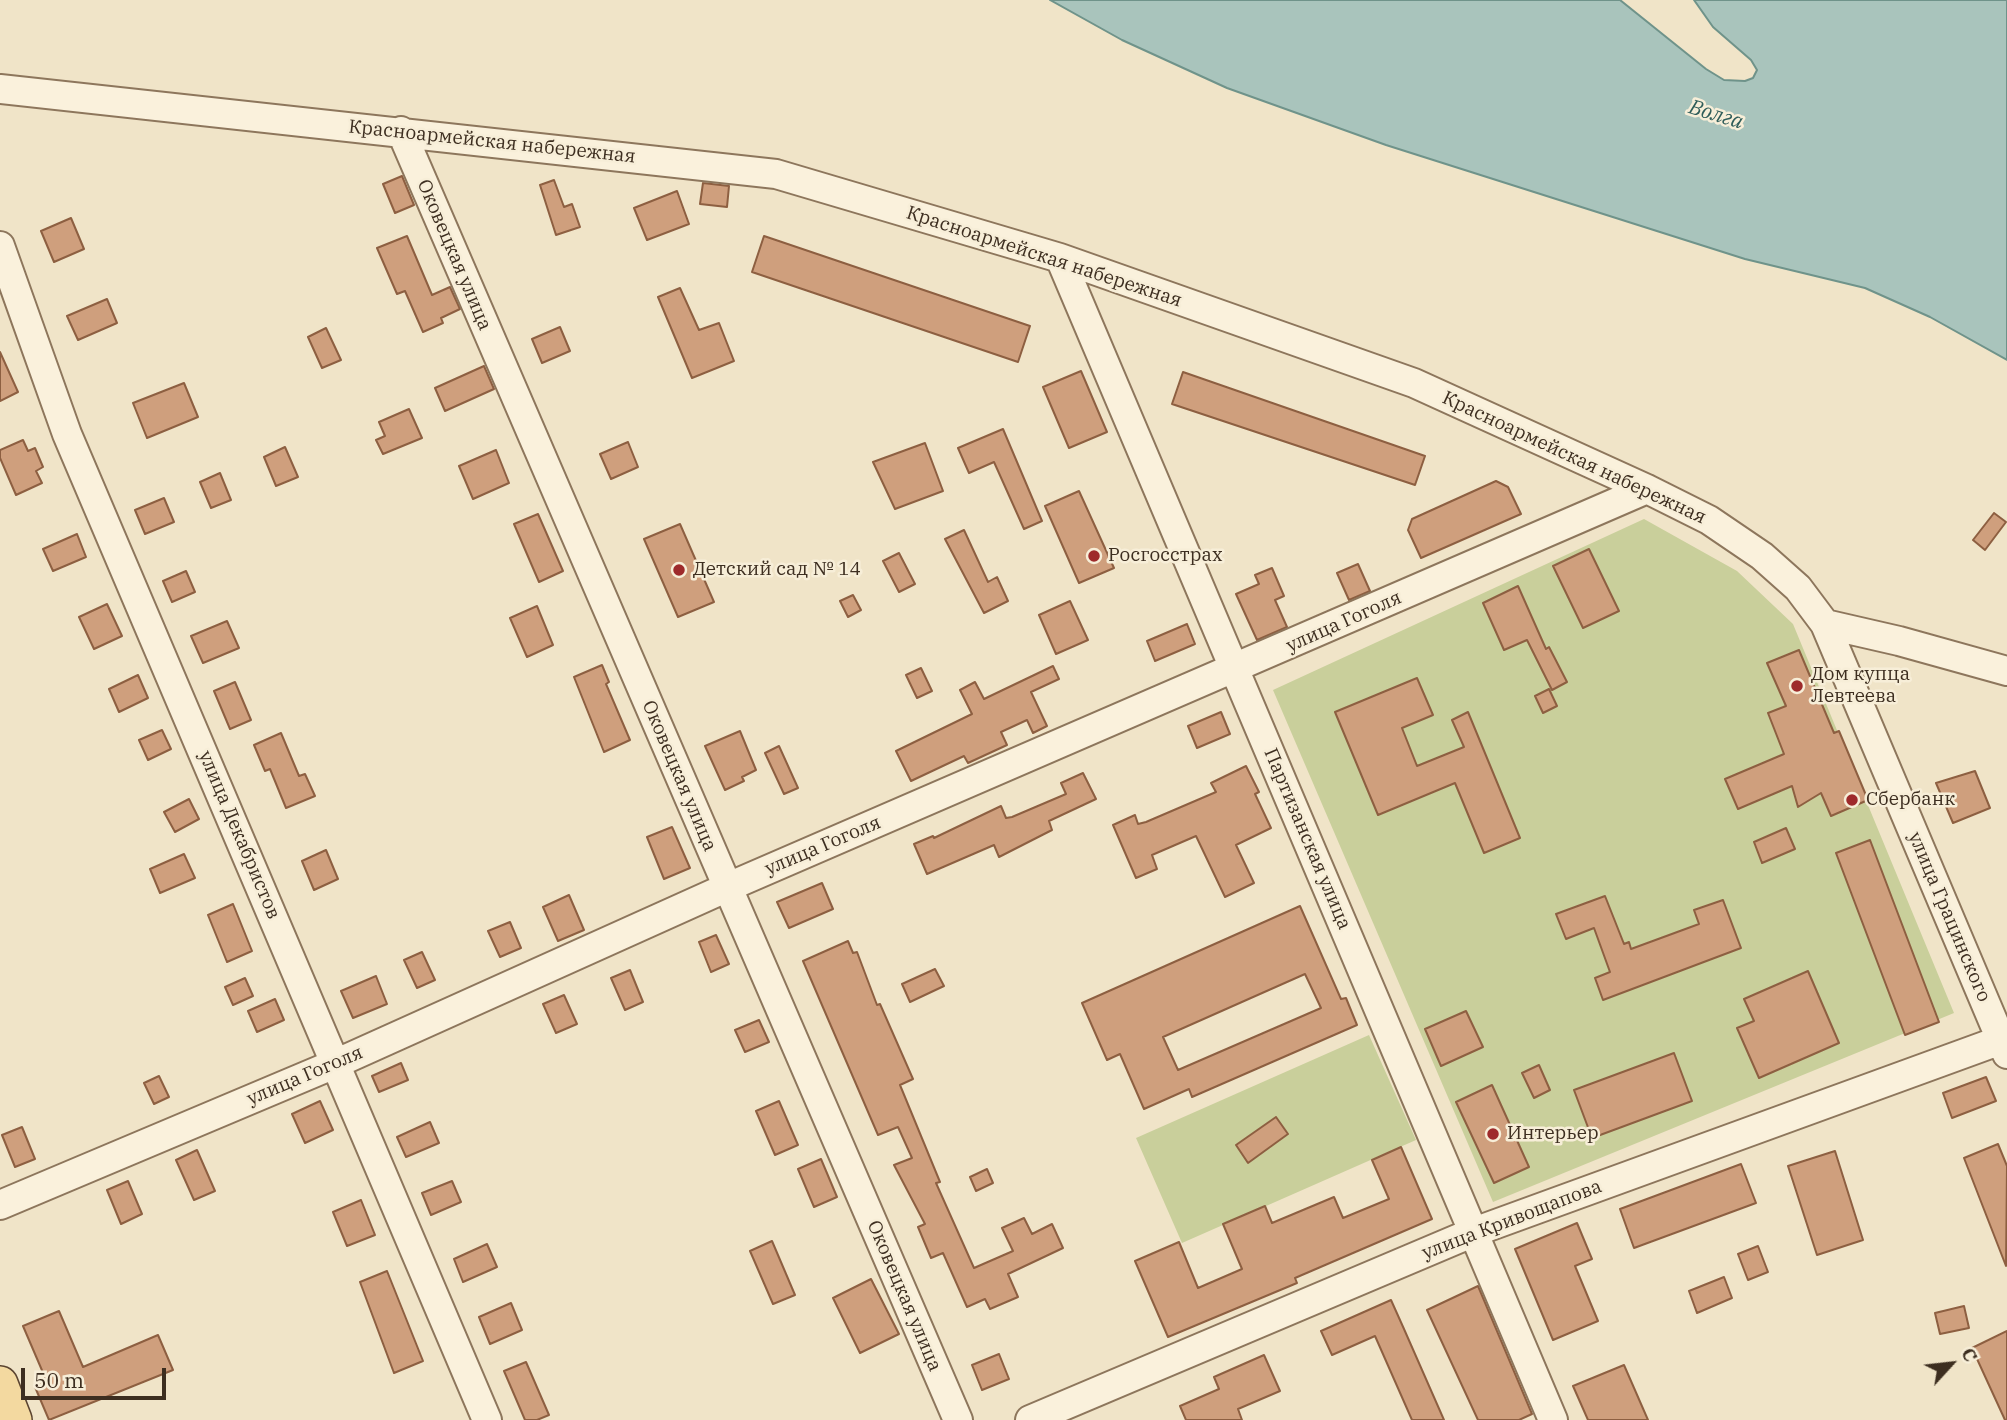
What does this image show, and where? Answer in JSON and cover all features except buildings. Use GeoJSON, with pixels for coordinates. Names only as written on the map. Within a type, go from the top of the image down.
{"type":"FeatureCollection","features":[{"type":"Feature","properties":{"kind":"main road"},"geometry":{"type":"LineString","coordinates":[[0,1384],[14,1420]]}},
{"type":"Feature","properties":{"kind":"street","name":"Красноармейская набережная"},"geometry":{"type":"LineString","coordinates":[[0,89],[776,174],[1060,258],[1414,383],[1709,520],[1762,556],[1798,588],[1825,624]]}},
{"type":"Feature","properties":{"kind":"street","name":"Оковецкая улица"},"geometry":{"type":"LineString","coordinates":[[401,131],[958,1420]]}},
{"type":"Feature","properties":{"kind":"street","name":"улица Декабристов"},"geometry":{"type":"LineString","coordinates":[[0,246],[67,434],[487,1420]]}},
{"type":"Feature","properties":{"kind":"street","name":"Партизанская улица"},"geometry":{"type":"LineString","coordinates":[[1060,258],[1553,1420]]}},
{"type":"Feature","properties":{"kind":"street","name":"улица Гоголя"},"geometry":{"type":"LineString","coordinates":[[0,1205],[337,1063],[728,887],[1235,670],[1647,489]]}},
{"type":"Feature","properties":{"kind":"street"},"geometry":{"type":"LineString","coordinates":[[1825,624],[1888,638],[2007,671]]}},
{"type":"Feature","properties":{"kind":"street","name":"улица Грацинского"},"geometry":{"type":"LineString","coordinates":[[1825,624],[2004,1047]]}},
{"type":"Feature","properties":{"kind":"street","name":"улица Кривощапова"},"geometry":{"type":"LineString","coordinates":[[1030,1420],[1474,1233],[2004,1047]]}},
{"type":"Feature","properties":{"kind":"green space"},"geometry":{"type":"Polygon","coordinates":[[[1644,519],[1737,571],[1793,624],[1954,1013],[1493,1202],[1273,690],[1644,519]]]}},
{"type":"Feature","properties":{"kind":"green space"},"geometry":{"type":"Polygon","coordinates":[[[1369,1035],[1416,1140],[1182,1243],[1136,1138],[1369,1035]]]}},
{"type":"Feature","properties":{"kind":"water","name":"Волга"},"geometry":{"type":"Polygon","coordinates":[[[1050,0],[1620,0],[1706,69],[1724,80],[1745,81],[1753,78],[1757,70],[1751,60],[1713,27],[1694,0],[2007,0],[2007,360],[1930,317],[1865,288],[1745,259],[1386,145],[1227,88],[1122,40],[1050,0]]]}},
{"type":"Feature","properties":{"kind":"place","name":"Росгосстрах"},"geometry":{"type":"Point","coordinates":[1094,556]}},
{"type":"Feature","properties":{"kind":"place","name":"Детский сад № 14"},"geometry":{"type":"Point","coordinates":[679,570]}},
{"type":"Feature","properties":{"kind":"place","name":"Дом купца Левтеева"},"geometry":{"type":"Point","coordinates":[1797,686]}},
{"type":"Feature","properties":{"kind":"place","name":"Сбербанк"},"geometry":{"type":"Point","coordinates":[1852,800]}},
{"type":"Feature","properties":{"kind":"place","name":"Интерьер"},"geometry":{"type":"Point","coordinates":[1493,1134]}}]}
